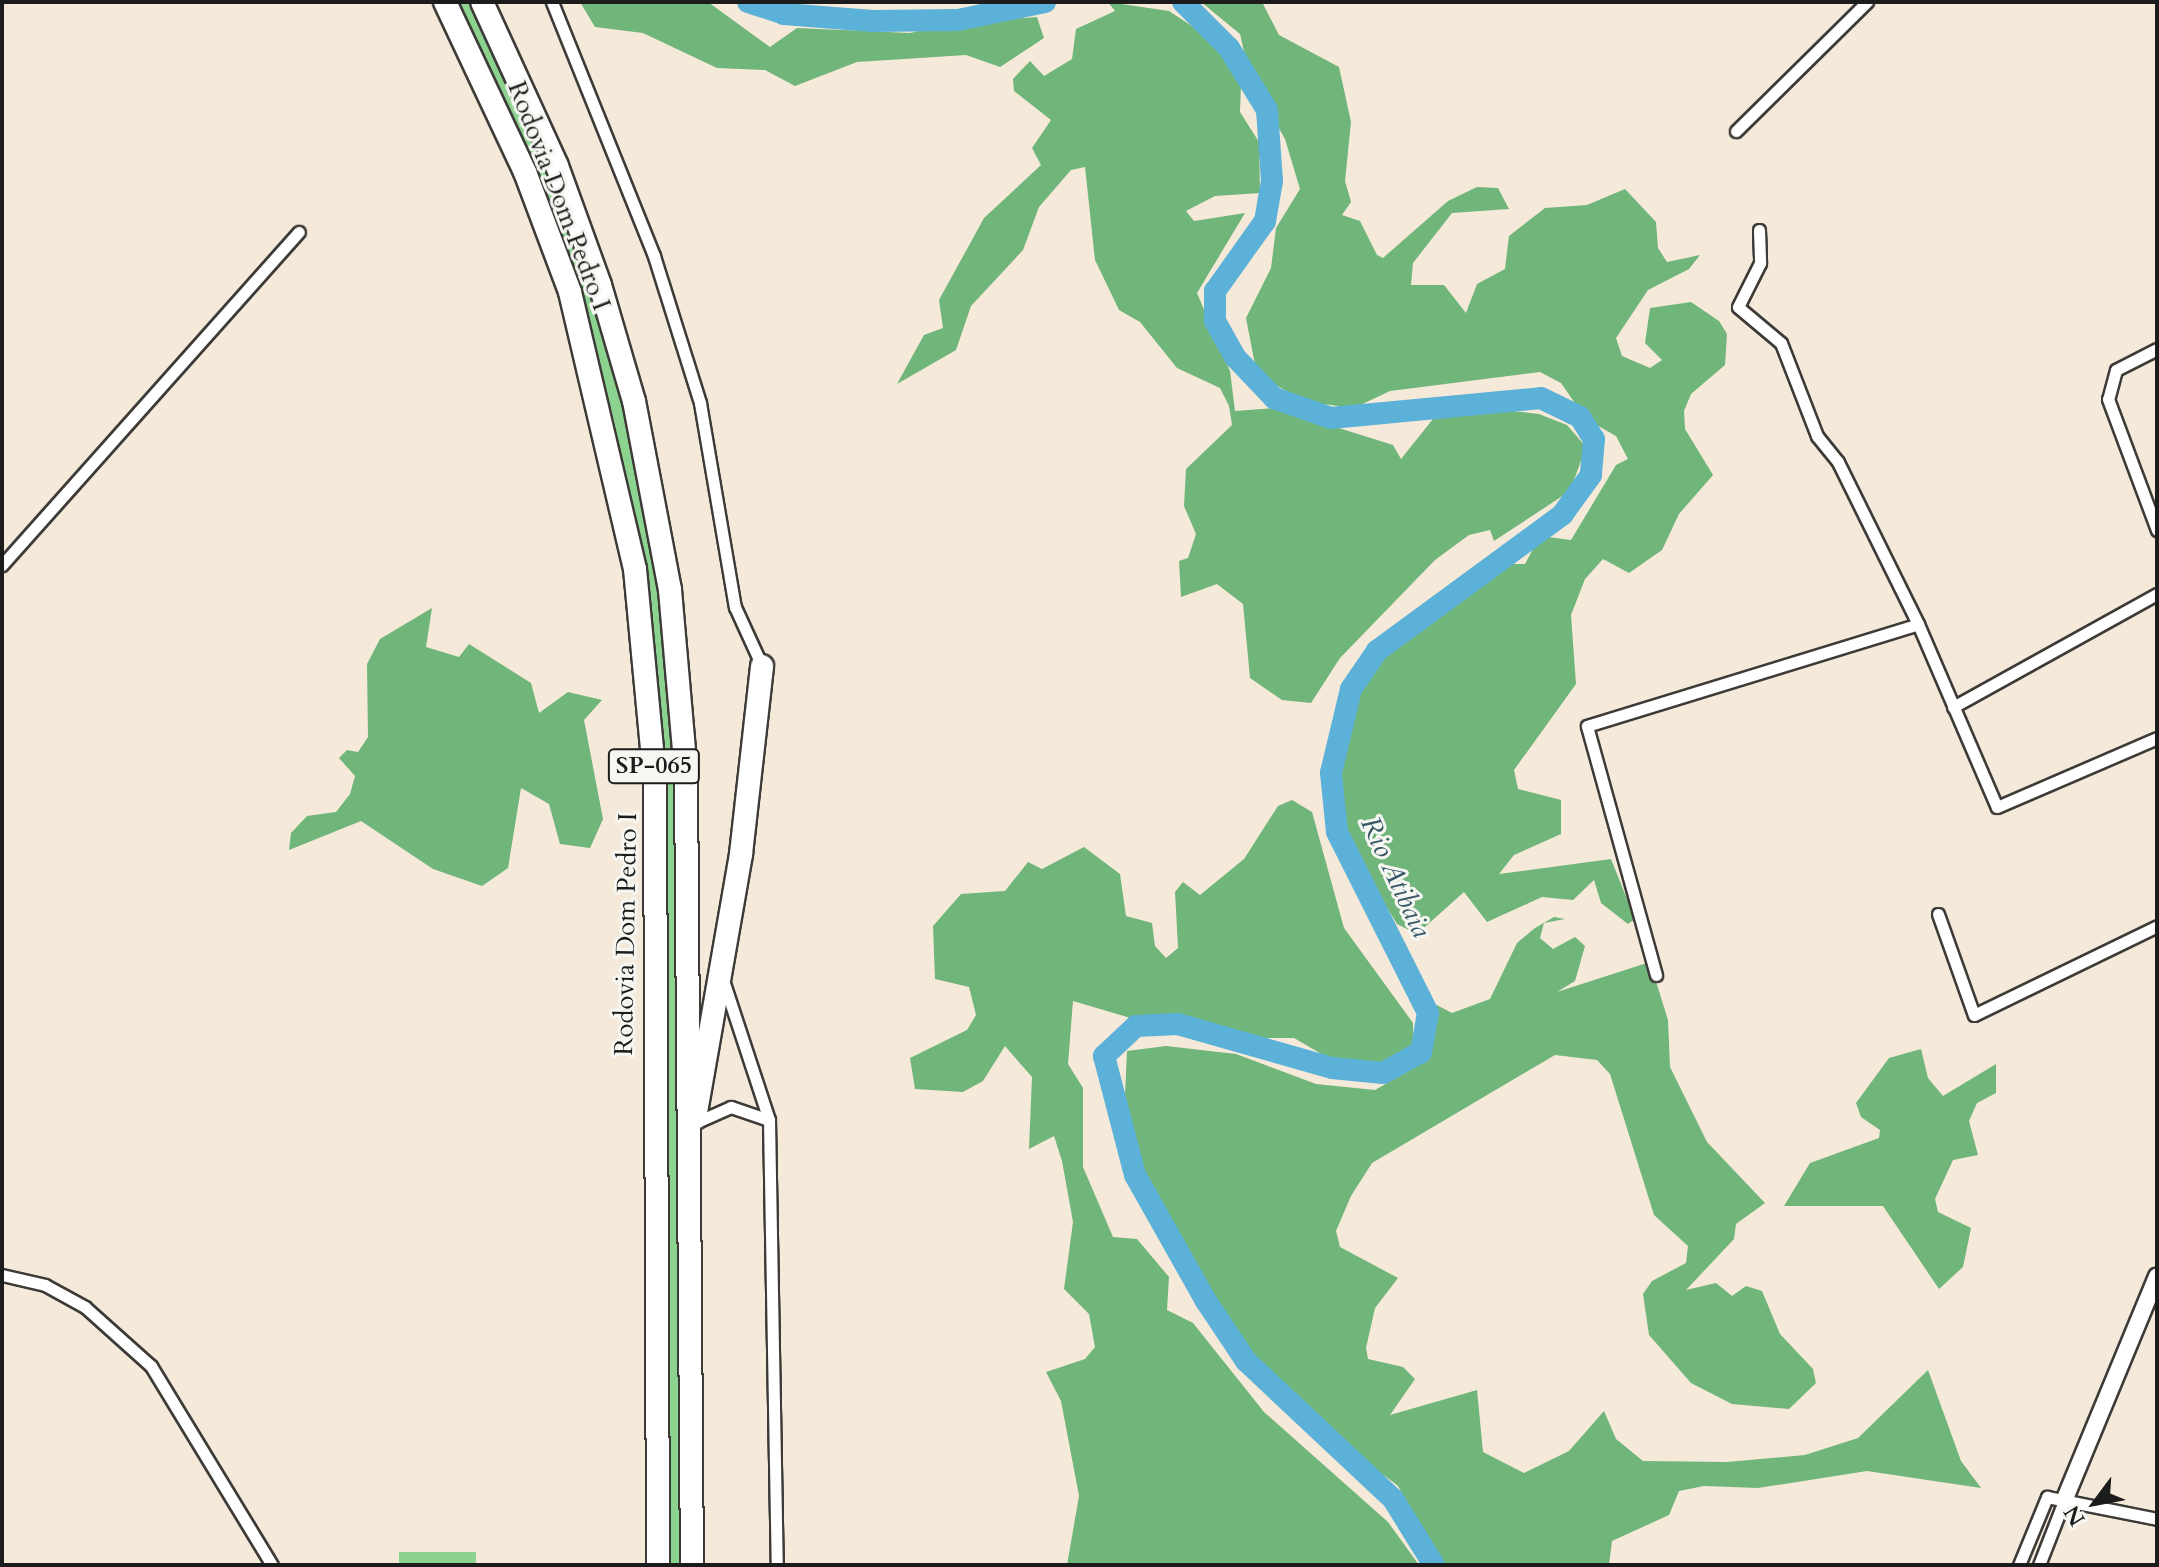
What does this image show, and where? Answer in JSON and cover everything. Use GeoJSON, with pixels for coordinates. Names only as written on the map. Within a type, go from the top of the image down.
{"type":"FeatureCollection","features":[{"type":"Feature","properties":{"kind":"highway","name":"Rodovia Dom Pedro I"},"geometry":{"type":"LineString","coordinates":[[445,2],[525,172],[570,292],[635,569],[655,782],[658,1565]]}},
{"type":"Feature","properties":{"kind":"highway","name":"Rodovia Dom Pedro I"},"geometry":{"type":"LineString","coordinates":[[482,2],[557,166],[600,285],[659,523],[686,774],[686,1227],[692,1565]]}},
{"type":"Feature","properties":{"kind":"highway"},"geometry":{"type":"LineString","coordinates":[[686,1227],[694,1124],[722,975],[762,666]]}},
{"type":"Feature","properties":{"kind":"street"},"geometry":{"type":"LineString","coordinates":[[552,2],[654,256],[700,403],[735,607],[762,666]]}},
{"type":"Feature","properties":{"kind":"street"},"geometry":{"type":"LineString","coordinates":[[1736,131],[1867,2]]}},
{"type":"Feature","properties":{"kind":"street"},"geometry":{"type":"LineString","coordinates":[[1759,230],[1760,263],[1738,307],[1781,343],[1817,436],[1838,462],[1918,624],[1997,807],[2157,738]]}},
{"type":"Feature","properties":{"kind":"street"},"geometry":{"type":"LineString","coordinates":[[2,565],[299,232]]}},
{"type":"Feature","properties":{"kind":"street"},"geometry":{"type":"LineString","coordinates":[[2157,349],[2116,370],[2108,399],[2157,530]]}},
{"type":"Feature","properties":{"kind":"street"},"geometry":{"type":"LineString","coordinates":[[1953,707],[2157,594]]}},
{"type":"Feature","properties":{"kind":"street"},"geometry":{"type":"LineString","coordinates":[[1656,975],[1587,726],[1918,624]]}},
{"type":"Feature","properties":{"kind":"street"},"geometry":{"type":"LineString","coordinates":[[1938,914],[1974,1015],[2157,926]]}},
{"type":"Feature","properties":{"kind":"street"},"geometry":{"type":"LineString","coordinates":[[722,975],[769,1120],[777,1565]]}},
{"type":"Feature","properties":{"kind":"street"},"geometry":{"type":"LineString","coordinates":[[694,1124],[731,1107],[769,1120]]}},
{"type":"Feature","properties":{"kind":"street"},"geometry":{"type":"LineString","coordinates":[[2,1275],[45,1285],[85,1307],[151,1366],[272,1565]]}},
{"type":"Feature","properties":{"kind":"street"},"geometry":{"type":"LineString","coordinates":[[2039,1565],[2157,1276]]}},
{"type":"Feature","properties":{"kind":"street"},"geometry":{"type":"LineString","coordinates":[[2019,1565],[2047,1497],[2157,1519]]}},
{"type":"Feature","properties":{"kind":"green space"},"geometry":{"type":"Polygon","coordinates":[[[454,2],[473,2],[550,171],[615,355],[662,591],[681,823],[675,914],[684,1565],[668,1565],[642,563],[614,420],[579,295],[454,2]]]}},
{"type":"Feature","properties":{"kind":"green space"},"geometry":{"type":"Polygon","coordinates":[[[580,2],[708,2],[770,47],[797,28],[910,33],[1000,12],[1007,19],[1037,17],[1044,38],[1000,67],[966,55],[857,62],[795,86],[765,70],[717,68],[643,33],[595,27],[580,2]]]}},
{"type":"Feature","properties":{"kind":"green space"},"geometry":{"type":"Polygon","coordinates":[[[1108,2],[1169,11],[1210,38],[1241,85],[1240,112],[1259,142],[1260,193],[1215,196],[1186,211],[1194,221],[1245,213],[1197,293],[1230,371],[1235,411],[1275,408],[1393,445],[1401,459],[1433,419],[1470,406],[1539,414],[1567,425],[1586,447],[1570,491],[1494,541],[1490,530],[1469,535],[1435,560],[1340,658],[1311,703],[1282,700],[1250,678],[1243,604],[1217,584],[1181,597],[1179,561],[1188,558],[1196,534],[1184,506],[1186,469],[1232,425],[1229,406],[1220,388],[1177,368],[1140,322],[1119,310],[1095,260],[1085,167],[1071,170],[1039,207],[1023,250],[971,306],[956,350],[897,384],[924,335],[943,328],[939,300],[984,218],[1041,165],[1032,148],[1051,120],[1014,91],[1013,79],[1030,61],[1044,76],[1072,59],[1076,29],[1115,11],[1108,2]]]}},
{"type":"Feature","properties":{"kind":"green space"},"geometry":{"type":"Polygon","coordinates":[[[1201,2],[1262,2],[1279,35],[1339,67],[1351,122],[1345,181],[1351,202],[1342,215],[1360,221],[1377,255],[1383,258],[1448,201],[1477,187],[1498,188],[1509,209],[1452,213],[1413,263],[1411,285],[1444,285],[1466,313],[1477,284],[1505,269],[1509,236],[1545,208],[1587,205],[1625,189],[1656,222],[1658,248],[1667,262],[1700,255],[1689,269],[1648,290],[1616,338],[1622,356],[1650,368],[1662,360],[1645,343],[1650,308],[1691,302],[1719,321],[1727,334],[1725,365],[1691,394],[1684,411],[1685,429],[1713,475],[1679,514],[1662,550],[1629,573],[1603,559],[1585,579],[1571,615],[1576,684],[1514,770],[1518,789],[1561,800],[1561,834],[1514,855],[1499,874],[1611,859],[1635,919],[1628,924],[1601,903],[1594,880],[1573,900],[1542,897],[1487,922],[1464,892],[1417,934],[1397,924],[1351,848],[1332,740],[1347,696],[1402,629],[1484,564],[1525,564],[1540,536],[1571,540],[1616,465],[1628,459],[1616,436],[1586,419],[1561,383],[1540,372],[1390,391],[1354,408],[1307,402],[1257,375],[1246,318],[1271,268],[1276,228],[1300,189],[1285,139],[1250,78],[1240,34],[1201,2]]]}},
{"type":"Feature","properties":{"kind":"green space"},"geometry":{"type":"Polygon","coordinates":[[[432,608],[426,647],[459,657],[469,644],[531,683],[539,713],[568,692],[602,700],[584,720],[603,819],[590,848],[560,844],[549,804],[521,788],[508,868],[482,886],[433,869],[361,821],[289,850],[291,833],[307,816],[336,812],[350,794],[355,776],[339,758],[347,750],[358,752],[368,737],[367,664],[380,639],[432,608]]]}},
{"type":"Feature","properties":{"kind":"green space"},"geometry":{"type":"Polygon","coordinates":[[[1292,800],[1312,812],[1344,928],[1413,1023],[1413,1045],[1393,1065],[1349,1070],[1294,1038],[1236,1038],[1174,1015],[1134,1019],[1073,1001],[1068,1064],[1083,1088],[1083,1167],[1113,1237],[1137,1239],[1169,1277],[1167,1310],[1193,1323],[1264,1412],[1388,1522],[1419,1565],[1067,1565],[1079,1496],[1061,1401],[1046,1372],[1085,1359],[1095,1347],[1089,1314],[1064,1289],[1073,1222],[1062,1161],[1054,1136],[1029,1149],[1032,1077],[1005,1046],[983,1081],[963,1092],[915,1089],[910,1058],[967,1030],[976,1015],[969,987],[935,979],[933,926],[961,894],[1005,891],[1028,862],[1042,869],[1084,847],[1120,874],[1126,916],[1152,923],[1155,946],[1166,958],[1178,948],[1175,892],[1183,882],[1200,895],[1244,859],[1278,806],[1292,800]]]}},
{"type":"Feature","properties":{"kind":"green space"},"geometry":{"type":"Polygon","coordinates":[[[1554,917],[1565,919],[1544,923],[1540,938],[1553,949],[1575,937],[1585,946],[1575,981],[1557,992],[1650,962],[1668,1020],[1670,1067],[1707,1142],[1765,1203],[1736,1224],[1734,1239],[1686,1290],[1716,1283],[1732,1296],[1746,1286],[1762,1291],[1780,1334],[1813,1369],[1816,1383],[1789,1409],[1732,1404],[1691,1383],[1649,1335],[1643,1294],[1652,1281],[1686,1263],[1688,1246],[1654,1215],[1610,1074],[1597,1060],[1555,1055],[1372,1163],[1351,1196],[1336,1231],[1340,1247],[1398,1278],[1375,1308],[1366,1348],[1368,1359],[1403,1367],[1415,1379],[1390,1415],[1477,1390],[1483,1452],[1524,1473],[1569,1451],[1604,1411],[1616,1439],[1643,1461],[1727,1462],[1805,1455],[1858,1438],[1928,1370],[1961,1461],[1981,1488],[1867,1471],[1758,1488],[1704,1486],[1679,1491],[1669,1515],[1612,1541],[1609,1565],[1443,1565],[1398,1486],[1288,1402],[1209,1309],[1122,1160],[1127,1051],[1166,1046],[1236,1054],[1316,1084],[1375,1090],[1421,1064],[1432,1033],[1427,1000],[1452,1013],[1490,999],[1517,943],[1535,928],[1554,917]]]}},
{"type":"Feature","properties":{"kind":"green space"},"geometry":{"type":"Polygon","coordinates":[[[1921,1049],[1928,1078],[1943,1096],[1996,1064],[1996,1093],[1977,1103],[1969,1121],[1978,1155],[1953,1160],[1935,1199],[1938,1212],[1971,1228],[1963,1267],[1939,1289],[1883,1206],[1784,1206],[1810,1163],[1879,1138],[1880,1130],[1861,1117],[1856,1103],[1889,1058],[1921,1049]]]}},
{"type":"Feature","properties":{"kind":"green space"},"geometry":{"type":"Polygon","coordinates":[[[399,1552],[476,1552],[476,1565],[399,1565],[399,1552]]]}},
{"type":"Feature","properties":{"kind":"waterway","name":"Rio Atibaia"},"geometry":{"type":"LineString","coordinates":[[748,2],[784,14],[873,21],[958,20],[1045,2]]}},
{"type":"Feature","properties":{"kind":"waterway","name":"Rio Atibaia"},"geometry":{"type":"LineString","coordinates":[[1183,2],[1229,48],[1267,110],[1272,181],[1265,221],[1215,291],[1215,321],[1235,357],[1274,398],[1331,418],[1541,398],[1580,417],[1594,439],[1591,475],[1562,515],[1377,651],[1351,689],[1331,773],[1337,832],[1428,1013],[1421,1052],[1383,1073],[1332,1068],[1178,1024],[1136,1026],[1104,1056],[1135,1175],[1206,1301],[1246,1361],[1393,1499],[1434,1565]]}}]}
